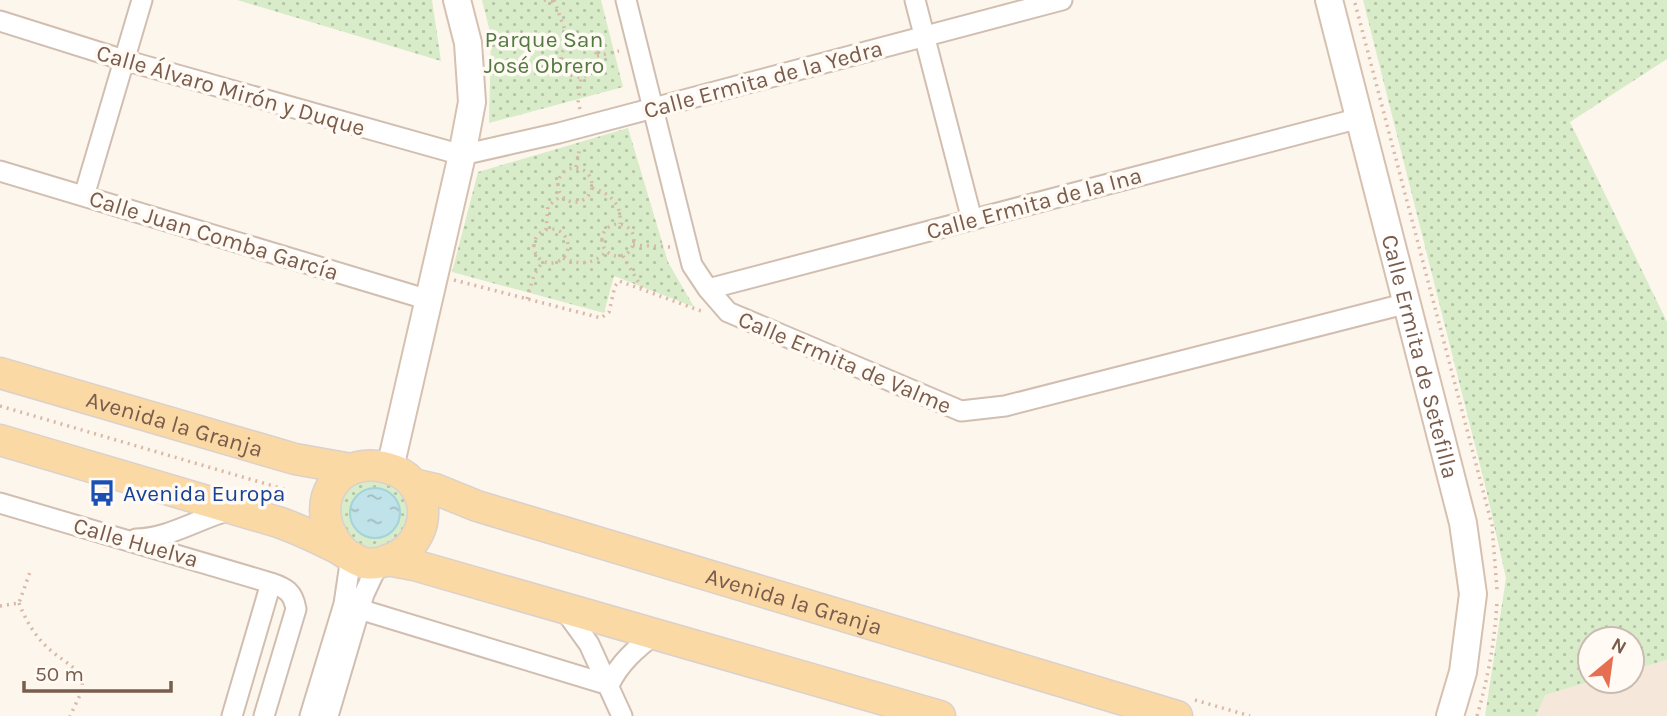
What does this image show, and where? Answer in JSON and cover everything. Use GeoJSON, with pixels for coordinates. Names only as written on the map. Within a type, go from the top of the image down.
{"type":"FeatureCollection","features":[{"type":"Feature","properties":{"kind":"main road","name":"Avenida la Granja"},"geometry":{"type":"LineString","coordinates":[[0,373],[295,459],[351,469],[363,464],[378,464],[491,510],[1177,716]]}},
{"type":"Feature","properties":{"kind":"main road"},"geometry":{"type":"LineString","coordinates":[[0,440],[278,522],[365,558],[414,565],[940,716]]}},
{"type":"Feature","properties":{"kind":"main road"},"geometry":{"type":"LineString","coordinates":[[351,469],[331,487],[324,509],[327,529],[332,540],[365,558],[407,549],[416,539],[422,524],[420,495],[402,476]]}},
{"type":"Feature","properties":{"kind":"street"},"geometry":{"type":"LineString","coordinates":[[84,196],[142,0]]}},
{"type":"Feature","properties":{"kind":"street"},"geometry":{"type":"LineString","coordinates":[[402,476],[432,288],[472,102],[468,43],[457,0]]}},
{"type":"Feature","properties":{"kind":"street","name":"Calle Ermita de Valme"},"geometry":{"type":"LineString","coordinates":[[626,0],[692,265],[713,295],[728,312],[961,411],[1005,406],[1408,303]]}},
{"type":"Feature","properties":{"kind":"street"},"geometry":{"type":"LineString","coordinates":[[915,0],[972,219]]}},
{"type":"Feature","properties":{"kind":"street","name":"Calle Ermita de la Yedra"},"geometry":{"type":"LineString","coordinates":[[462,155],[585,126],[1062,0]]}},
{"type":"Feature","properties":{"kind":"street","name":"Calle Ermita de Setefilla"},"geometry":{"type":"LineString","coordinates":[[1329,0],[1463,523],[1473,594],[1463,672],[1450,716]]}},
{"type":"Feature","properties":{"kind":"street","name":"Calle Álvaro Mirón y Duque"},"geometry":{"type":"LineString","coordinates":[[0,21],[124,60],[462,155]]}},
{"type":"Feature","properties":{"kind":"street","name":"Calle Ermita de la Ina"},"geometry":{"type":"LineString","coordinates":[[713,295],[972,219],[1360,118]]}},
{"type":"Feature","properties":{"kind":"street","name":"Calle Juan Comba García"},"geometry":{"type":"LineString","coordinates":[[0,171],[84,196],[432,288]]}},
{"type":"Feature","properties":{"kind":"street","name":"Calle Huelva"},"geometry":{"type":"LineString","coordinates":[[0,503],[286,588],[294,597],[296,609],[264,716]]}},
{"type":"Feature","properties":{"kind":"street"},"geometry":{"type":"LineString","coordinates":[[124,539],[151,539],[234,509]]}},
{"type":"Feature","properties":{"kind":"street"},"geometry":{"type":"LineString","coordinates":[[328,716],[364,594],[365,558]]}},
{"type":"Feature","properties":{"kind":"street"},"geometry":{"type":"LineString","coordinates":[[310,716],[344,604],[365,558]]}},
{"type":"Feature","properties":{"kind":"street"},"geometry":{"type":"LineString","coordinates":[[232,716],[271,583]]}},
{"type":"Feature","properties":{"kind":"street"},"geometry":{"type":"LineString","coordinates":[[562,607],[589,644],[622,716]]}},
{"type":"Feature","properties":{"kind":"street"},"geometry":{"type":"LineString","coordinates":[[359,609],[609,685]]}},
{"type":"Feature","properties":{"kind":"street"},"geometry":{"type":"LineString","coordinates":[[609,685],[618,667],[629,654],[656,633]]}},
{"type":"Feature","properties":{"kind":"path"},"geometry":{"type":"LineString","coordinates":[[544,0],[554,1],[570,44]]}},
{"type":"Feature","properties":{"kind":"path"},"geometry":{"type":"LineString","coordinates":[[585,42],[591,45],[597,56],[595,68],[581,77],[569,74],[562,64],[563,51],[570,44],[585,42]]}},
{"type":"Feature","properties":{"kind":"path"},"geometry":{"type":"LineString","coordinates":[[581,77],[578,103],[585,126]]}},
{"type":"Feature","properties":{"kind":"path"},"geometry":{"type":"LineString","coordinates":[[581,169],[592,182],[592,188],[582,200],[568,200],[562,195],[558,181],[565,171],[581,169]]}},
{"type":"Feature","properties":{"kind":"path"},"geometry":{"type":"LineString","coordinates":[[592,188],[609,194],[620,211],[620,224]]}},
{"type":"Feature","properties":{"kind":"path"},"geometry":{"type":"LineString","coordinates":[[546,230],[548,206],[562,195]]}},
{"type":"Feature","properties":{"kind":"path"},"geometry":{"type":"LineString","coordinates":[[634,245],[633,234],[628,227],[612,224],[604,230],[601,243],[606,251],[614,256],[623,256],[634,245],[670,247],[687,244]]}},
{"type":"Feature","properties":{"kind":"path"},"geometry":{"type":"LineString","coordinates":[[546,230],[558,230],[566,238],[568,249],[563,258],[554,263],[538,257],[534,246],[538,236],[546,230]]}},
{"type":"Feature","properties":{"kind":"path"},"geometry":{"type":"LineString","coordinates":[[563,258],[583,264],[599,258],[606,251]]}},
{"type":"Feature","properties":{"kind":"path"},"geometry":{"type":"LineString","coordinates":[[623,256],[644,291]]}},
{"type":"Feature","properties":{"kind":"path"},"geometry":{"type":"LineString","coordinates":[[527,299],[534,275],[543,261]]}},
{"type":"Feature","properties":{"kind":"path"},"geometry":{"type":"LineString","coordinates":[[432,288],[527,299],[601,317],[609,312],[615,286],[620,281],[700,313],[713,295]]}},
{"type":"Feature","properties":{"kind":"path"},"geometry":{"type":"LineString","coordinates":[[0,407],[287,489]]}},
{"type":"Feature","properties":{"kind":"path"},"geometry":{"type":"LineString","coordinates":[[278,522],[295,459]]}},
{"type":"Feature","properties":{"kind":"path"},"geometry":{"type":"LineString","coordinates":[[30,572],[19,604],[26,622],[52,652],[74,666],[83,678],[81,693],[70,716]]}},
{"type":"Feature","properties":{"kind":"path"},"geometry":{"type":"LineString","coordinates":[[0,606],[19,604]]}},
{"type":"Feature","properties":{"kind":"shaded area"},"geometry":{"type":"Polygon","coordinates":[[[1667,660],[1667,716],[1536,716],[1544,695],[1576,686],[1576,695],[1646,695],[1646,666],[1667,660]]]}},
{"type":"Feature","properties":{"kind":"green space"},"geometry":{"type":"Polygon","coordinates":[[[237,0],[432,0],[441,61],[237,0]]]}},
{"type":"Feature","properties":{"kind":"green space","name":"Parque San José Obrero"},"geometry":{"type":"Polygon","coordinates":[[[482,0],[601,0],[623,87],[489,123],[491,36],[482,0]]]}},
{"type":"Feature","properties":{"kind":"green space"},"geometry":{"type":"Polygon","coordinates":[[[1363,0],[1667,0],[1667,59],[1570,122],[1667,322],[1667,660],[1646,666],[1646,625],[1576,625],[1576,686],[1545,695],[1536,716],[1485,716],[1506,578],[1363,0]]]}},
{"type":"Feature","properties":{"kind":"green space"},"geometry":{"type":"Polygon","coordinates":[[[628,128],[668,262],[694,307],[614,276],[604,313],[452,272],[478,172],[628,128]]]}},
{"type":"Feature","properties":{"kind":"green space"},"geometry":{"type":"Polygon","coordinates":[[[360,479],[394,482],[408,500],[409,522],[404,532],[387,545],[366,548],[355,543],[339,521],[343,497],[360,479]]]}},
{"type":"Feature","properties":{"kind":"water"},"geometry":{"type":"Polygon","coordinates":[[[375,488],[393,495],[400,513],[393,531],[375,538],[357,531],[350,513],[357,495],[375,488]]]}},
{"type":"Feature","properties":{"kind":"place","name":"Avenida Europa"},"geometry":{"type":"Point","coordinates":[102,493]}}]}
